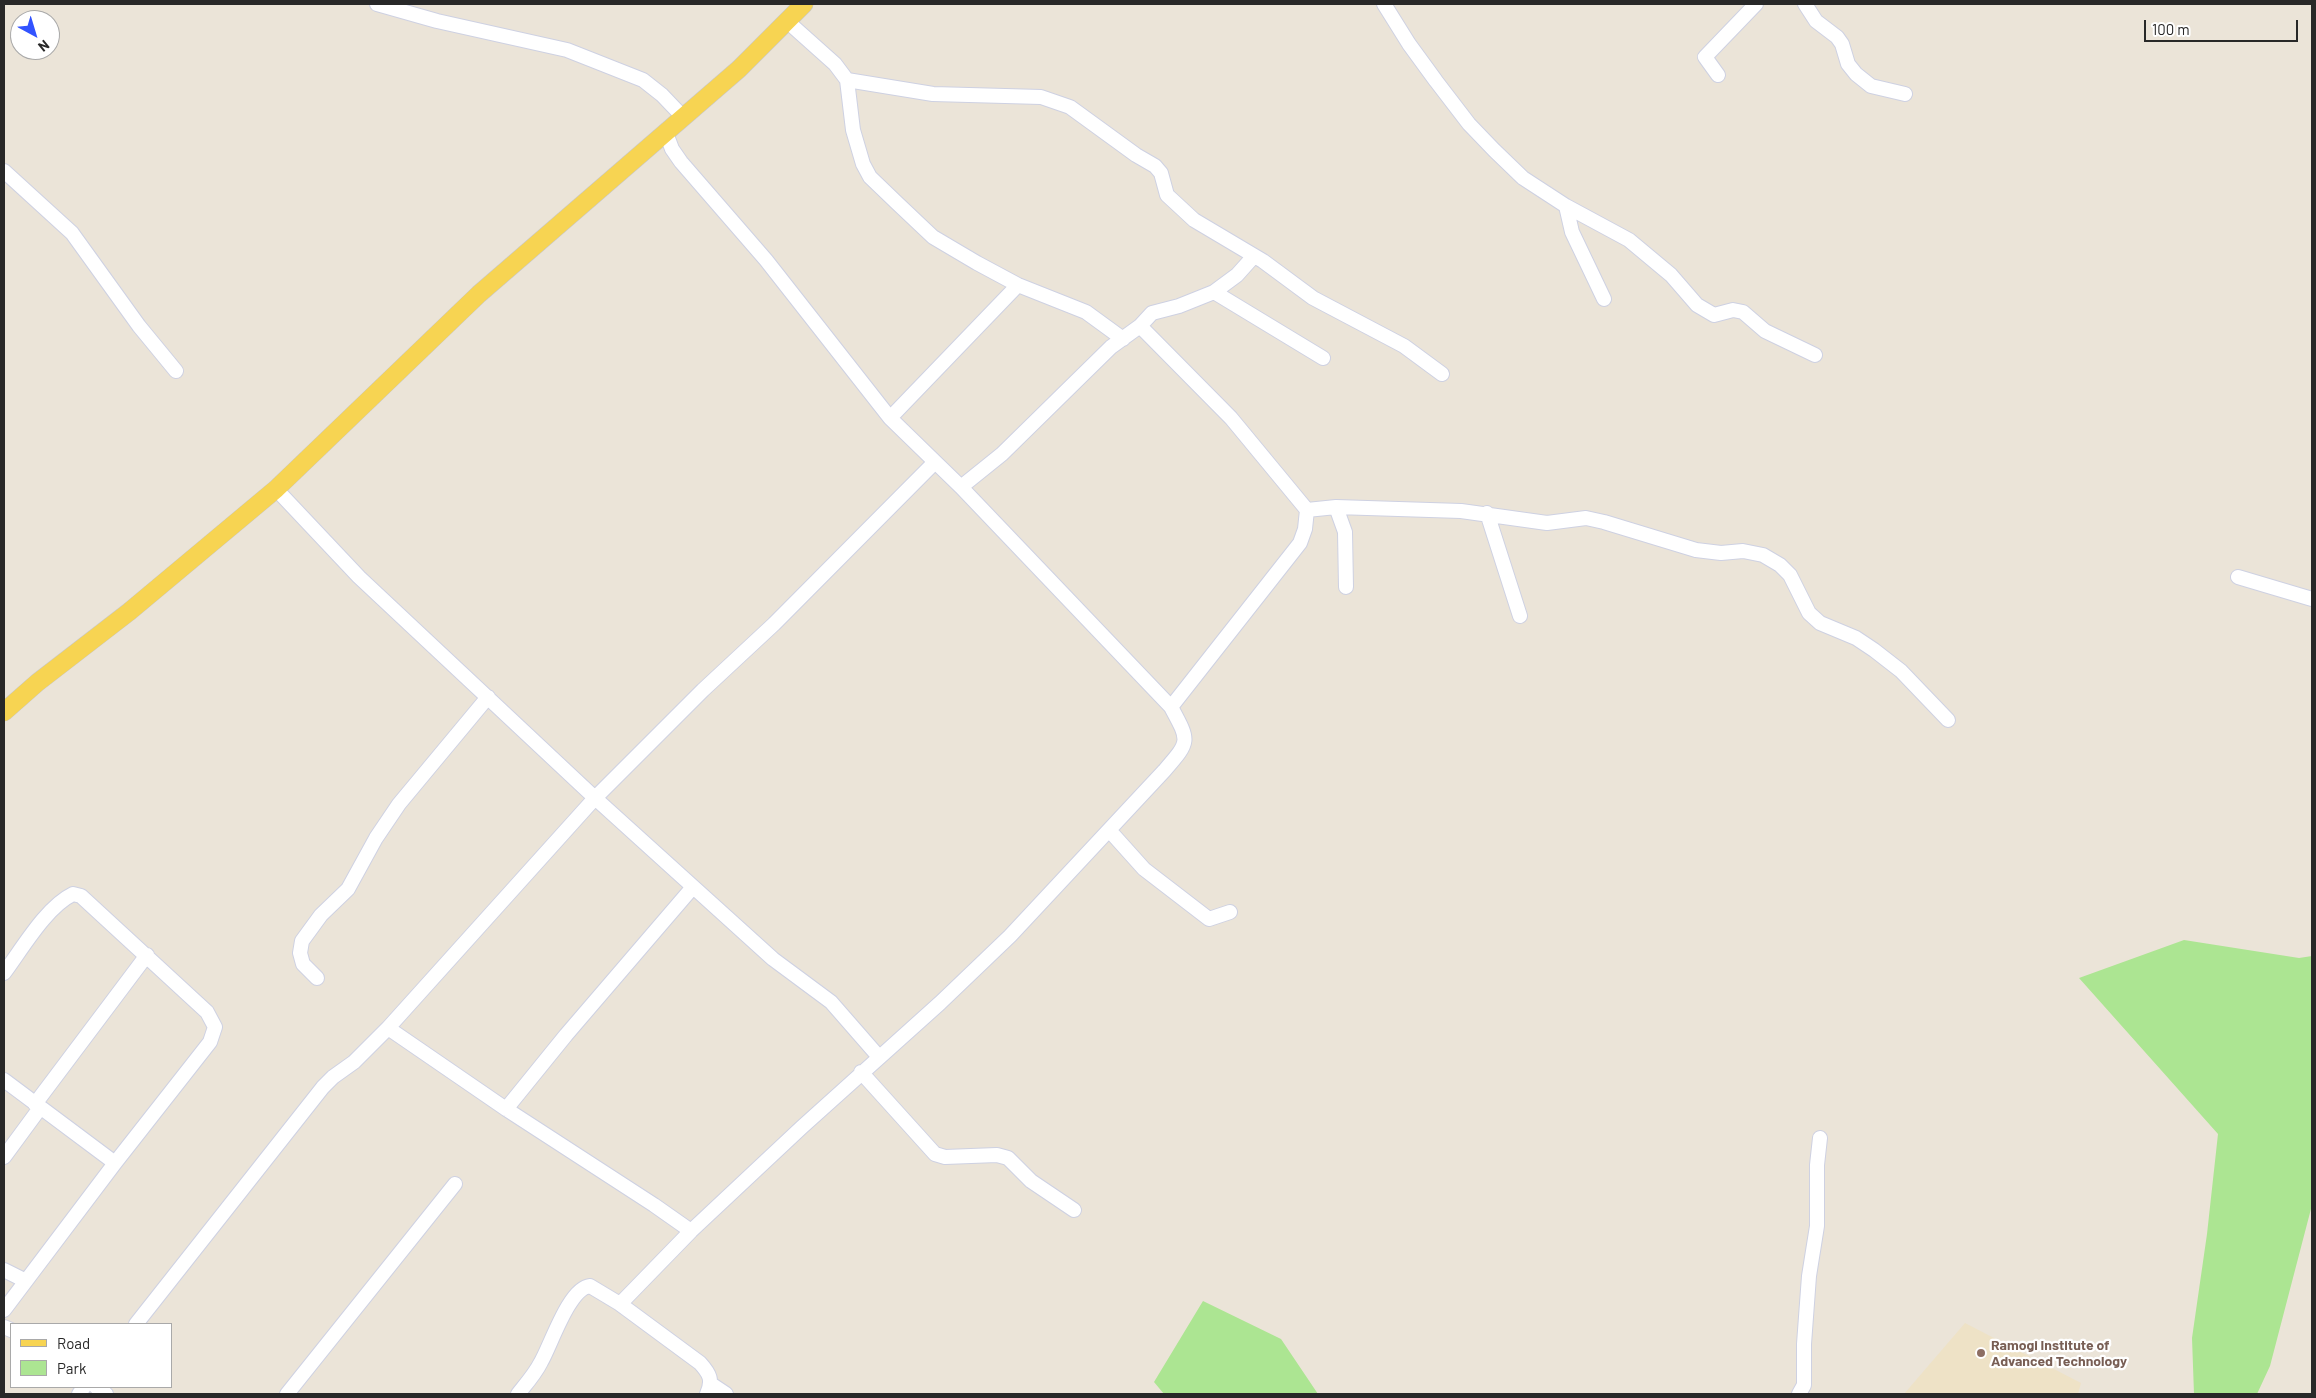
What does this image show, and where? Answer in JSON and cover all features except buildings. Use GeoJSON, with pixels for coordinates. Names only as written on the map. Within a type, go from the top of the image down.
{"type":"FeatureCollection","features":[{"type":"Feature","properties":{"kind":"main road"},"geometry":{"type":"LineString","coordinates":[[4,712],[38,682],[130,611],[276,489],[479,294],[738,69],[788,22],[804,4]]}},
{"type":"Feature","properties":{"kind":"street"},"geometry":{"type":"LineString","coordinates":[[377,4],[437,21],[567,50],[643,80],[662,95],[683,117]]}},
{"type":"Feature","properties":{"kind":"street"},"geometry":{"type":"LineString","coordinates":[[1384,4],[1409,44],[1469,124],[1523,178],[1566,206],[1629,240],[1672,275],[1697,304],[1707,312],[1714,315],[1733,310],[1743,312],[1765,331],[1815,355]]}},
{"type":"Feature","properties":{"kind":"street"},"geometry":{"type":"LineString","coordinates":[[1718,75],[1705,57],[1756,4]]}},
{"type":"Feature","properties":{"kind":"street"},"geometry":{"type":"LineString","coordinates":[[1805,4],[1816,21],[1837,37],[1842,44],[1848,64],[1856,74],[1871,86],[1904,94]]}},
{"type":"Feature","properties":{"kind":"street"},"geometry":{"type":"LineString","coordinates":[[788,22],[835,64],[847,80],[853,130],[858,152],[870,178],[933,237],[1018,285],[1086,312],[1123,339]]}},
{"type":"Feature","properties":{"kind":"street"},"geometry":{"type":"LineString","coordinates":[[847,80],[932,94],[1041,97],[1070,107],[1136,155],[1155,166],[1161,173],[1166,195],[1194,220],[1254,256],[1313,298],[1404,346],[1442,374]]}},
{"type":"Feature","properties":{"kind":"street"},"geometry":{"type":"LineString","coordinates":[[620,1304],[691,1231],[861,1072],[940,1003],[1010,936],[1164,772],[1186,742],[1185,733],[1171,707],[961,487],[890,418],[766,260],[680,162],[672,149],[666,133]]}},
{"type":"Feature","properties":{"kind":"street"},"geometry":{"type":"LineString","coordinates":[[4,171],[72,233],[139,326],[176,371]]}},
{"type":"Feature","properties":{"kind":"street"},"geometry":{"type":"LineString","coordinates":[[1566,206],[1572,232],[1604,299]]}},
{"type":"Feature","properties":{"kind":"street"},"geometry":{"type":"LineString","coordinates":[[961,487],[1002,454],[1111,347],[1140,326],[1152,313],[1179,306],[1214,292],[1237,275],[1254,256]]}},
{"type":"Feature","properties":{"kind":"street"},"geometry":{"type":"LineString","coordinates":[[890,418],[1018,285]]}},
{"type":"Feature","properties":{"kind":"street"},"geometry":{"type":"LineString","coordinates":[[1214,292],[1323,358]]}},
{"type":"Feature","properties":{"kind":"street"},"geometry":{"type":"LineString","coordinates":[[1140,326],[1231,418],[1307,510],[1305,530],[1300,543],[1171,707]]}},
{"type":"Feature","properties":{"kind":"street"},"geometry":{"type":"LineString","coordinates":[[137,1323],[323,1087],[333,1077],[354,1062],[388,1028],[595,798],[774,624],[935,462]]}},
{"type":"Feature","properties":{"kind":"street"},"geometry":{"type":"LineString","coordinates":[[276,489],[359,577],[693,887],[773,959],[831,1002],[879,1057]]}},
{"type":"Feature","properties":{"kind":"street"},"geometry":{"type":"LineString","coordinates":[[1307,510],[1336,507],[1487,513],[1547,523],[1586,518],[1696,550],[1721,553],[1743,551],[1763,555],[1780,565],[1790,575],[1809,613],[1820,623],[1856,638],[1874,650],[1901,671],[1948,720]]}},
{"type":"Feature","properties":{"kind":"street"},"geometry":{"type":"LineString","coordinates":[[1336,507],[1345,532],[1346,586]]}},
{"type":"Feature","properties":{"kind":"street"},"geometry":{"type":"LineString","coordinates":[[1487,513],[1520,616]]}},
{"type":"Feature","properties":{"kind":"street"},"geometry":{"type":"LineString","coordinates":[[2238,577],[2312,599]]}},
{"type":"Feature","properties":{"kind":"street"},"geometry":{"type":"LineString","coordinates":[[317,978],[303,964],[300,953],[302,942],[321,914],[348,889],[376,838],[400,804],[488,697]]}},
{"type":"Feature","properties":{"kind":"street"},"geometry":{"type":"LineString","coordinates":[[1109,830],[1144,868],[1177,892],[1208,919],[1230,912]]}},
{"type":"Feature","properties":{"kind":"street"},"geometry":{"type":"LineString","coordinates":[[506,1109],[566,1035],[693,887]]}},
{"type":"Feature","properties":{"kind":"street"},"geometry":{"type":"LineString","coordinates":[[4,973],[62,899],[73,894],[81,896],[207,1012],[215,1027],[210,1042],[115,1163],[4,1310]]}},
{"type":"Feature","properties":{"kind":"street"},"geometry":{"type":"LineString","coordinates":[[4,1157],[37,1106],[147,955]]}},
{"type":"Feature","properties":{"kind":"street"},"geometry":{"type":"LineString","coordinates":[[388,1028],[506,1109],[691,1231]]}},
{"type":"Feature","properties":{"kind":"street"},"geometry":{"type":"LineString","coordinates":[[861,1072],[935,1154],[945,1157],[996,1155],[1008,1158],[1031,1181],[1074,1210]]}},
{"type":"Feature","properties":{"kind":"street"},"geometry":{"type":"LineString","coordinates":[[4,1080],[115,1163]]}},
{"type":"Feature","properties":{"kind":"street"},"geometry":{"type":"LineString","coordinates":[[1800,1394],[1804,1379],[1804,1344],[1809,1276],[1817,1226],[1817,1166],[1820,1138]]}},
{"type":"Feature","properties":{"kind":"street"},"geometry":{"type":"LineString","coordinates":[[287,1394],[455,1184]]}},
{"type":"Feature","properties":{"kind":"street"},"geometry":{"type":"LineString","coordinates":[[4,1270],[26,1281]]}},
{"type":"Feature","properties":{"kind":"street"},"geometry":{"type":"LineString","coordinates":[[518,1394],[540,1364],[569,1304],[578,1291],[585,1286],[594,1286],[700,1363],[710,1374],[709,1389],[726,1394]]}},
{"type":"Feature","properties":{"kind":"shaded area","name":"Ramogi Institute of Advanced Technology"},"geometry":{"type":"Polygon","coordinates":[[[1965,1323],[2081,1383],[2078,1394],[1904,1394],[1965,1323]]]}},
{"type":"Feature","properties":{"kind":"green space"},"geometry":{"type":"Polygon","coordinates":[[[2184,940],[2299,958],[2312,956],[2312,1205],[2270,1366],[2257,1394],[2194,1394],[2192,1338],[2207,1234],[2218,1134],[2079,978],[2184,940]]]}},
{"type":"Feature","properties":{"kind":"green space"},"geometry":{"type":"Polygon","coordinates":[[[1203,1301],[1281,1339],[1318,1394],[1164,1394],[1154,1382],[1203,1301]]]}},
{"type":"Feature","properties":{"kind":"place","name":"Ramogi Institute of Advanced Technology"},"geometry":{"type":"Point","coordinates":[1981,1353]}}]}
